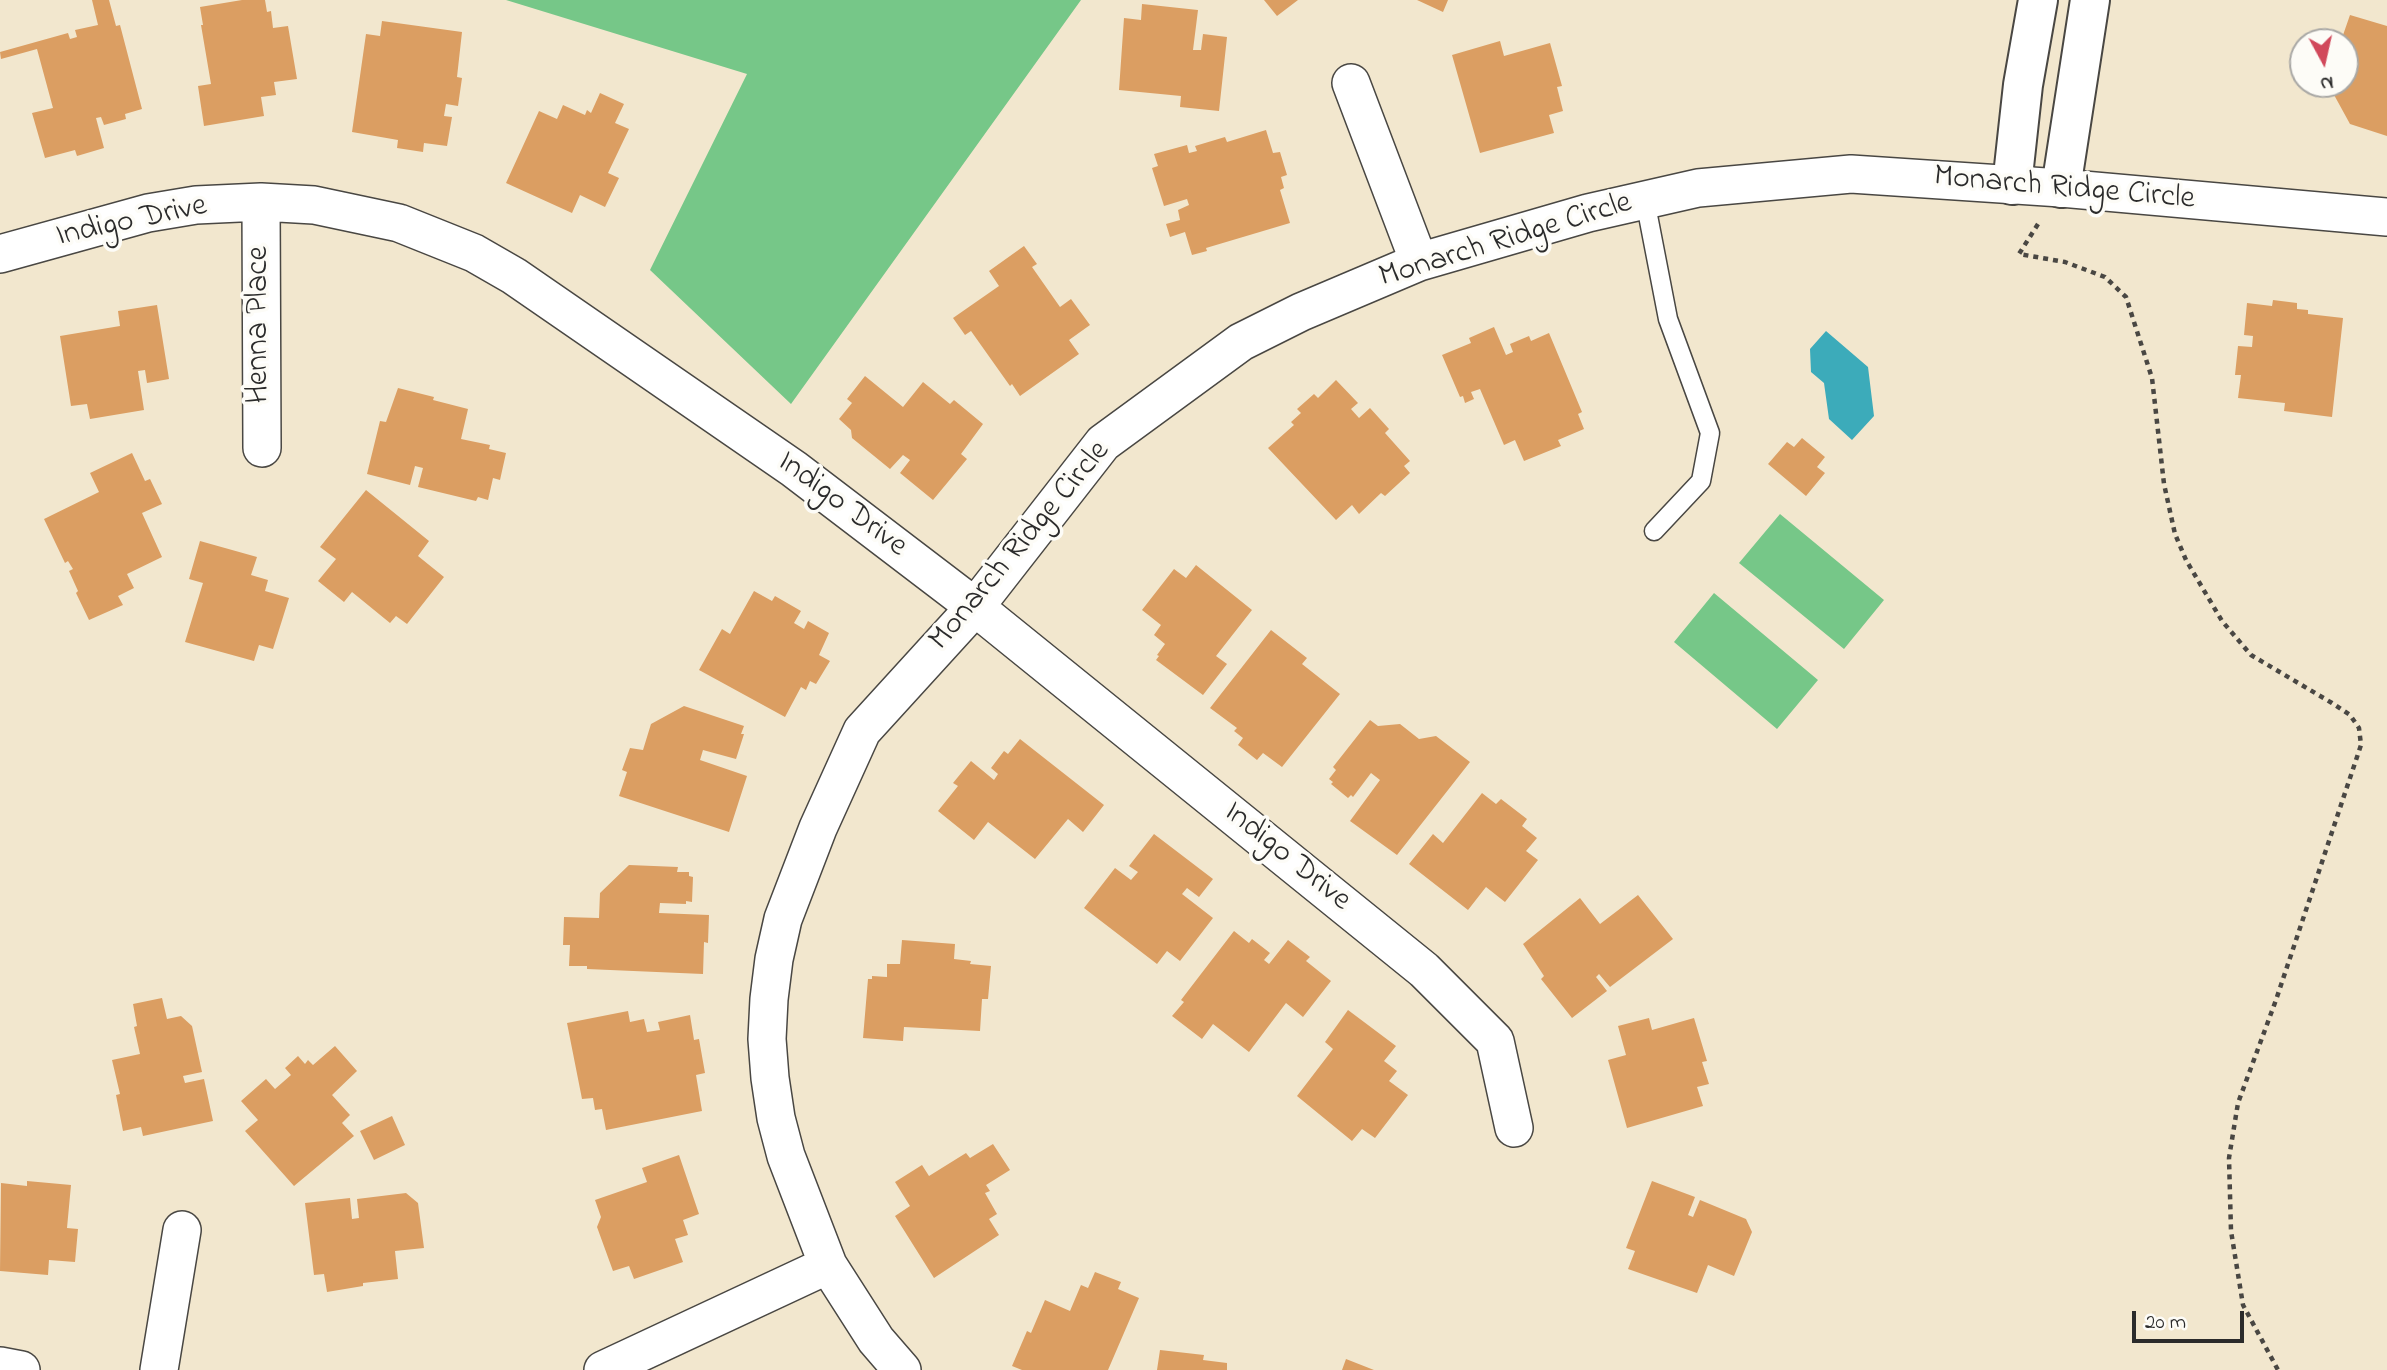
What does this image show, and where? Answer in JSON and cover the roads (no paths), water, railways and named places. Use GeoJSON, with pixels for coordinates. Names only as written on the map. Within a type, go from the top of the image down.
{"type":"FeatureCollection","features":[{"type":"Feature","properties":{"kind":"street"},"geometry":{"type":"LineString","coordinates":[[2012,185],[2023,85],[2038,0]]}},
{"type":"Feature","properties":{"kind":"street"},"geometry":{"type":"LineString","coordinates":[[2061,188],[2090,0]]}},
{"type":"Feature","properties":{"kind":"street"},"geometry":{"type":"LineString","coordinates":[[1352,83],[1419,262]]}},
{"type":"Feature","properties":{"kind":"street","name":"Monarch Ridge Circle"},"geometry":{"type":"LineString","coordinates":[[902,1370],[876,1340],[828,1265],[786,1156],[776,1118],[767,1039],[774,959],[788,906],[818,828],[862,731],[975,607],[1103,443],[1241,342],[1301,312],[1419,262],[1588,213],[1698,188],[1850,174],[2061,188],[2387,217]]}},
{"type":"Feature","properties":{"kind":"street","name":"Indigo Drive"},"geometry":{"type":"LineString","coordinates":[[0,254],[148,213],[196,205],[261,202],[314,205],[399,223],[474,253],[504,270],[793,469],[975,607],[1424,970],[1495,1041],[1514,1128]]}},
{"type":"Feature","properties":{"kind":"street","name":"Henna Place"},"geometry":{"type":"LineString","coordinates":[[261,202],[262,448]]}},
{"type":"Feature","properties":{"kind":"street"},"geometry":{"type":"LineString","coordinates":[[159,1370],[182,1230]]}},
{"type":"Feature","properties":{"kind":"street"},"geometry":{"type":"LineString","coordinates":[[603,1370],[828,1265]]}},
{"type":"Feature","properties":{"kind":"street"},"geometry":{"type":"LineString","coordinates":[[0,1366],[21,1370]]}},
{"type":"Feature","properties":{"kind":"lane"},"geometry":{"type":"LineString","coordinates":[[1645,200],[1668,319],[1710,433],[1701,481],[1654,531]]}},
{"type":"Feature","properties":{"kind":"water"},"geometry":{"type":"Polygon","coordinates":[[[1826,331],[1868,367],[1874,416],[1852,440],[1829,419],[1824,383],[1811,372],[1810,349],[1826,331]]]}}]}
